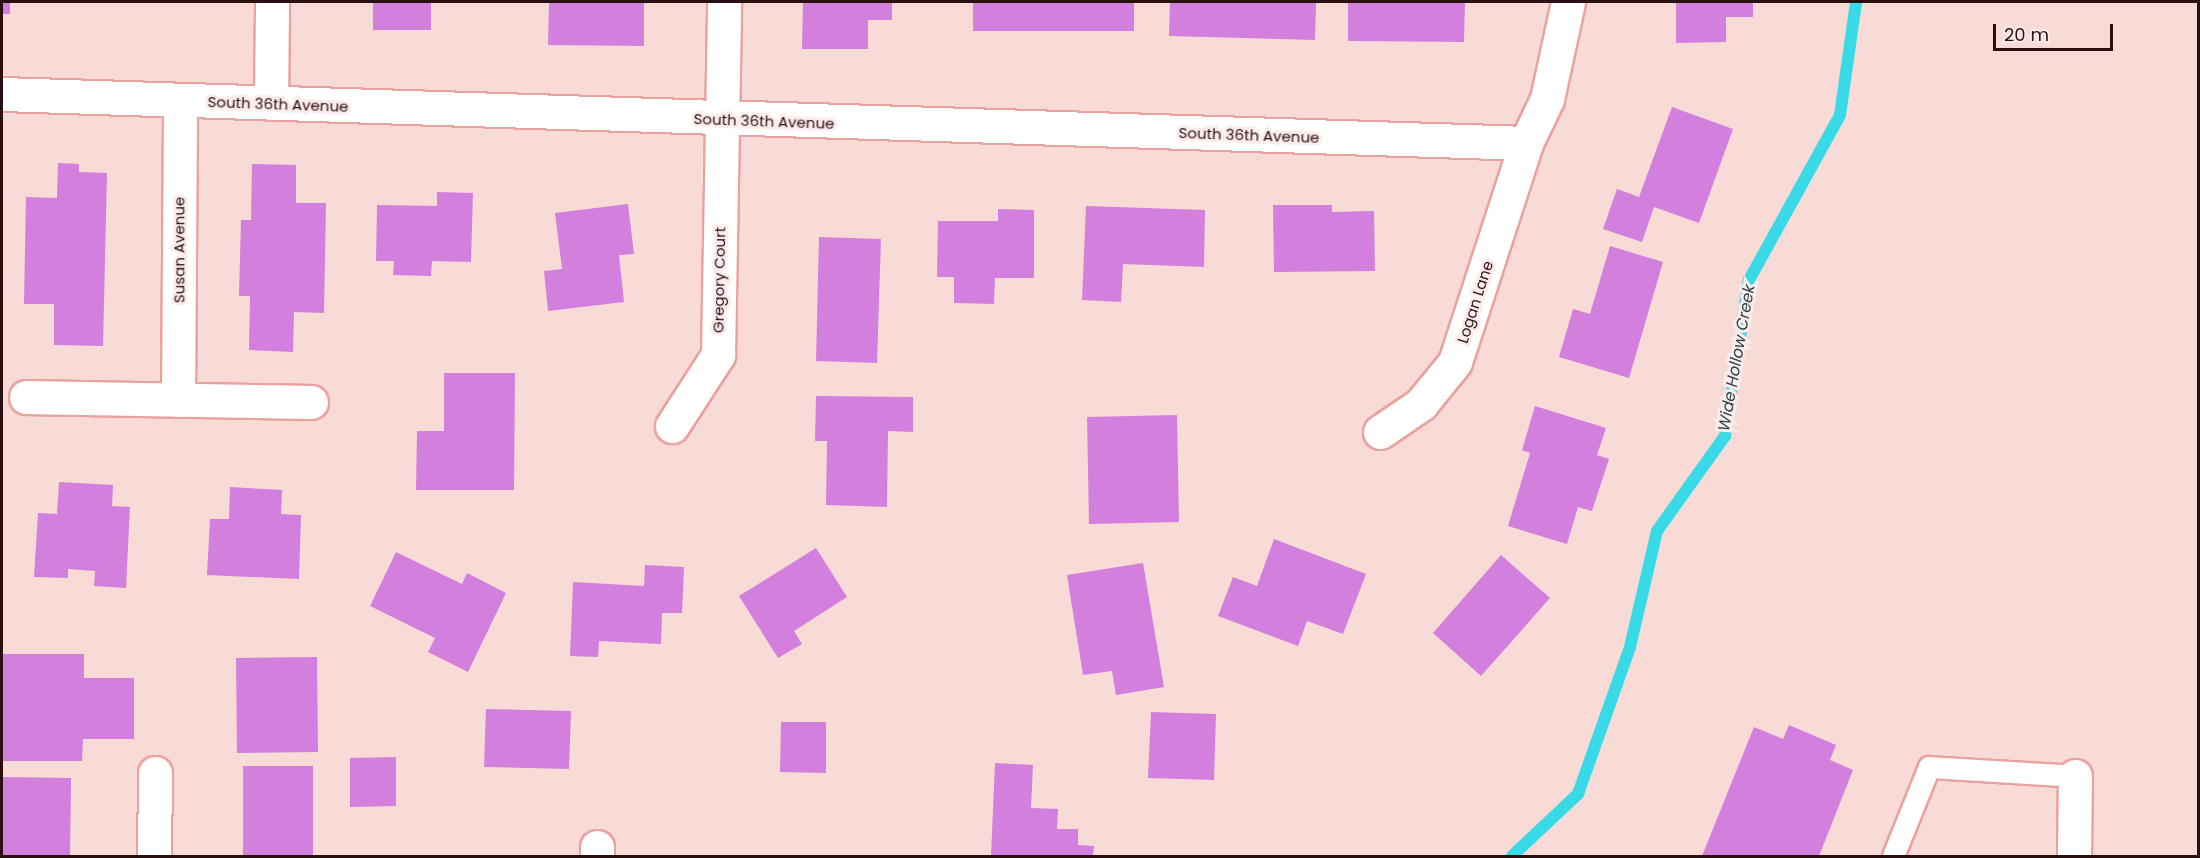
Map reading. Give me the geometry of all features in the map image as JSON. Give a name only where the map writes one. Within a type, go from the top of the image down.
[{"type":"street","points":[[271,103],[272,2]]},
{"type":"street","name":"Gregory Court","points":[[672,426],[718,355],[724,2]]},
{"type":"street","name":"Logan Lane","points":[[1380,432],[1421,404],[1455,362],[1526,142],[1547,99],[1568,2]]},
{"type":"street","name":"South 36th Avenue","points":[[2,94],[723,120],[1526,142]]},
{"type":"street","name":"Susan Avenue","points":[[178,400],[180,100]]},
{"type":"street","points":[[26,398],[311,402]]},
{"type":"street","points":[[154,856],[155,774]]},
{"type":"street","points":[[2074,856],[2075,776]]},
{"type":"lane","points":[[1893,856],[1929,767],[2075,776]]},
{"type":"building","points":[[2,2],[10,2],[10,14],[2,14]]},
{"type":"building","points":[[373,2],[431,2],[431,30],[373,30]]},
{"type":"building","points":[[549,2],[644,2],[644,46],[548,45]]},
{"type":"building","points":[[803,2],[892,2],[892,20],[868,20],[868,49],[802,49]]},
{"type":"building","points":[[973,2],[1134,2],[1134,31],[973,31]]},
{"type":"building","points":[[1170,2],[1316,2],[1315,40],[1169,36]]},
{"type":"building","points":[[1348,2],[1465,2],[1464,42],[1348,41]]},
{"type":"building","points":[[1676,2],[1753,2],[1753,17],[1726,17],[1726,42],[1676,43]]},
{"type":"building","points":[[1672,107],[1733,129],[1699,223],[1654,207],[1642,242],[1603,229],[1617,189],[1639,197]]},
{"type":"building","points":[[58,163],[79,164],[79,172],[107,173],[103,346],[54,345],[54,304],[24,304],[26,197],[57,198]]},
{"type":"building","points":[[252,164],[296,165],[296,203],[326,203],[324,313],[294,312],[293,352],[249,350],[250,296],[239,296],[241,220],[251,220]]},
{"type":"building","points":[[437,192],[473,193],[471,262],[432,261],[431,276],[393,275],[394,261],[376,261],[377,205],[437,206]]},
{"type":"building","points":[[628,204],[634,254],[619,255],[624,302],[548,311],[544,271],[562,269],[555,213]]},
{"type":"building","points":[[1273,205],[1332,205],[1332,212],[1374,211],[1375,271],[1274,272]]},
{"type":"building","points":[[1086,206],[1205,210],[1204,267],[1123,264],[1121,302],[1082,300]]},
{"type":"building","points":[[998,209],[1034,210],[1034,278],[995,278],[994,304],[954,303],[954,277],[937,277],[938,221],[998,221]]},
{"type":"building","points":[[819,237],[881,239],[877,363],[816,361]]},
{"type":"building","points":[[1610,246],[1663,262],[1629,378],[1559,357],[1573,309],[1590,314]]},
{"type":"building","points":[[444,373],[515,373],[514,490],[416,490],[417,431],[444,431]]},
{"type":"building","points":[[816,396],[913,397],[913,432],[888,431],[887,507],[826,505],[827,441],[815,441]]},
{"type":"building","points":[[1535,406],[1606,428],[1597,455],[1609,459],[1592,511],[1578,507],[1567,544],[1508,526],[1530,453],[1522,450]]},
{"type":"building","points":[[1177,415],[1179,522],[1089,524],[1087,417]]},
{"type":"building","points":[[59,482],[113,485],[112,506],[130,507],[126,588],[94,586],[95,571],[68,569],[68,578],[34,577],[38,513],[57,514]]},
{"type":"building","points":[[230,487],[282,490],[281,514],[301,515],[299,579],[207,575],[210,519],[229,519]]},
{"type":"building","points":[[1274,539],[1366,574],[1343,634],[1307,621],[1298,646],[1218,616],[1233,577],[1257,586]]},
{"type":"building","points":[[816,548],[847,597],[794,631],[802,644],[778,658],[739,596]]},
{"type":"building","points":[[396,552],[462,584],[467,573],[506,593],[468,672],[428,652],[435,638],[370,606]]},
{"type":"building","points":[[1501,555],[1550,598],[1481,676],[1433,633]]},
{"type":"building","points":[[1143,563],[1164,687],[1116,695],[1112,671],[1083,675],[1067,575]]},
{"type":"building","points":[[645,565],[684,567],[682,613],[662,613],[661,644],[599,641],[598,657],[570,656],[573,582],[644,586]]},
{"type":"building","points":[[2,654],[84,654],[84,678],[134,678],[134,739],[83,739],[82,761],[2,761]]},
{"type":"building","points":[[317,657],[318,752],[237,753],[236,658]]},
{"type":"building","points":[[486,709],[571,711],[569,769],[484,767]]},
{"type":"building","points":[[1151,712],[1216,714],[1214,780],[1148,778]]},
{"type":"building","points":[[781,722],[826,722],[826,773],[780,772]]},
{"type":"building","points":[[1789,725],[1836,745],[1830,760],[1853,770],[1819,856],[1702,856],[1754,727],[1783,739]]},
{"type":"building","points":[[396,757],[396,806],[350,807],[350,758]]},
{"type":"building","points":[[995,763],[1033,765],[1031,808],[1058,809],[1057,829],[1078,829],[1078,845],[1094,846],[1093,856],[991,856]]},
{"type":"building","points":[[243,766],[313,766],[313,856],[243,856]]},
{"type":"building","points":[[2,777],[71,778],[70,856],[2,856]]},
{"type":"waterway","name":"Wide Hollow Creek","points":[[1512,856],[1578,794],[1630,647],[1657,531],[1725,436],[1749,280],[1840,115],[1856,2]]}]
